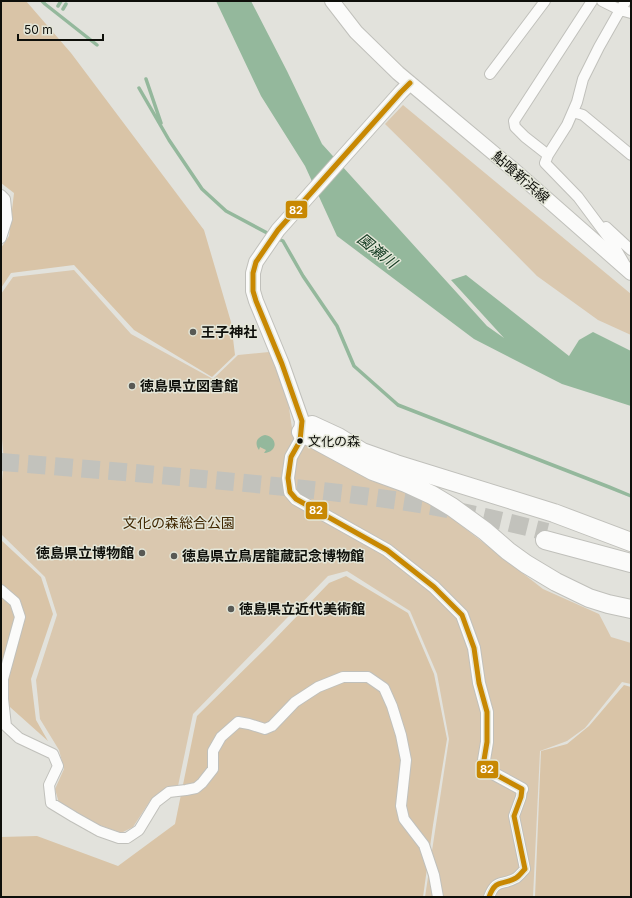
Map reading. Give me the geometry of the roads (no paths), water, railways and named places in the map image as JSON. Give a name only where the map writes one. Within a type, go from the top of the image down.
[{"type":"highway","points":[[302,426],[338,437],[362,452],[396,464],[554,512],[631,542]]},
{"type":"highway","points":[[302,426],[373,471],[406,483],[432,495],[452,507],[526,564],[556,582],[589,598],[631,610]]},
{"type":"highway","points":[[631,554],[587,542],[546,536],[631,563]]},
{"type":"main road","name":"鮎喰新浜線","points":[[332,1],[356,32],[405,88],[515,171],[630,272]]},
{"type":"main road","points":[[302,426],[282,364],[258,308],[253,291],[253,273],[256,262],[278,230],[405,88]]},
{"type":"street","points":[[490,74],[545,1]]},
{"type":"street","points":[[548,155],[515,127],[514,121],[592,1]]},
{"type":"street","points":[[602,1],[620,10],[631,13]]},
{"type":"street","points":[[626,1],[599,47],[583,79],[573,112],[567,125],[548,155],[546,163],[578,197],[613,244],[630,272]]},
{"type":"street","points":[[573,112],[583,115],[631,155]]},
{"type":"street","points":[[1,195],[5,199],[7,219],[1,238]]},
{"type":"street","points":[[583,205],[631,250]]},
{"type":"street","points":[[302,426],[300,441],[291,457],[288,478],[290,492],[296,500],[387,550],[434,586],[462,615],[474,648],[479,682],[487,712],[487,742],[482,766],[522,789],[521,797],[514,816],[525,869],[517,877],[496,885],[489,897]]},
{"type":"street","points":[[1,590],[15,602],[20,617],[3,679],[3,699],[6,726],[19,738],[53,754],[58,766],[49,785],[51,803],[74,818],[99,831],[119,838],[127,838],[139,830],[156,802],[169,792],[196,788],[202,783],[213,769],[213,751],[221,737],[238,722],[265,730],[272,726],[295,702],[318,687],[343,677],[368,677],[384,688],[395,714],[406,760],[402,806],[404,819],[424,846],[434,876],[438,897]]},
{"type":"water","name":"園瀬川","points":[[216,1],[251,1],[322,144],[487,326],[504,338],[451,280],[466,275],[569,356],[579,340],[593,332],[631,351],[631,406],[562,384],[474,339],[337,236],[305,166],[261,96]]},
{"type":"water","points":[[265,435],[269,436],[275,444],[272,450],[264,453],[266,450],[260,447],[259,450],[257,447],[257,441],[260,437]]},
{"type":"waterway","points":[[42,1],[97,45]]},
{"type":"waterway","points":[[58,6],[61,1]]},
{"type":"waterway","points":[[63,9],[66,4]]},
{"type":"waterway","points":[[146,79],[161,123]]},
{"type":"waterway","points":[[139,88],[169,140],[202,189],[226,211],[271,235]]},
{"type":"waterway","points":[[276,238],[283,241],[303,276],[337,326],[354,366],[398,405],[631,496]]},
{"type":"tunnel","points":[[1,462],[203,479],[370,497],[426,505],[547,532]]},
{"type":"place","name":"王子神社","points":[[193,332]]},
{"type":"place","name":"徳島県立図書館","points":[[132,386]]},
{"type":"place","name":"文化の森","points":[[300,441]]},
{"type":"place","name":"徳島県立博物館","points":[[142,553]]},
{"type":"place","name":"徳島県立鳥居龍蔵記念博物館","points":[[174,556]]},
{"type":"place","name":"徳島県立近代美術館","points":[[231,609]]},
{"type":"park label","name":"文化の森総合公園","points":[[179,523]]}]
